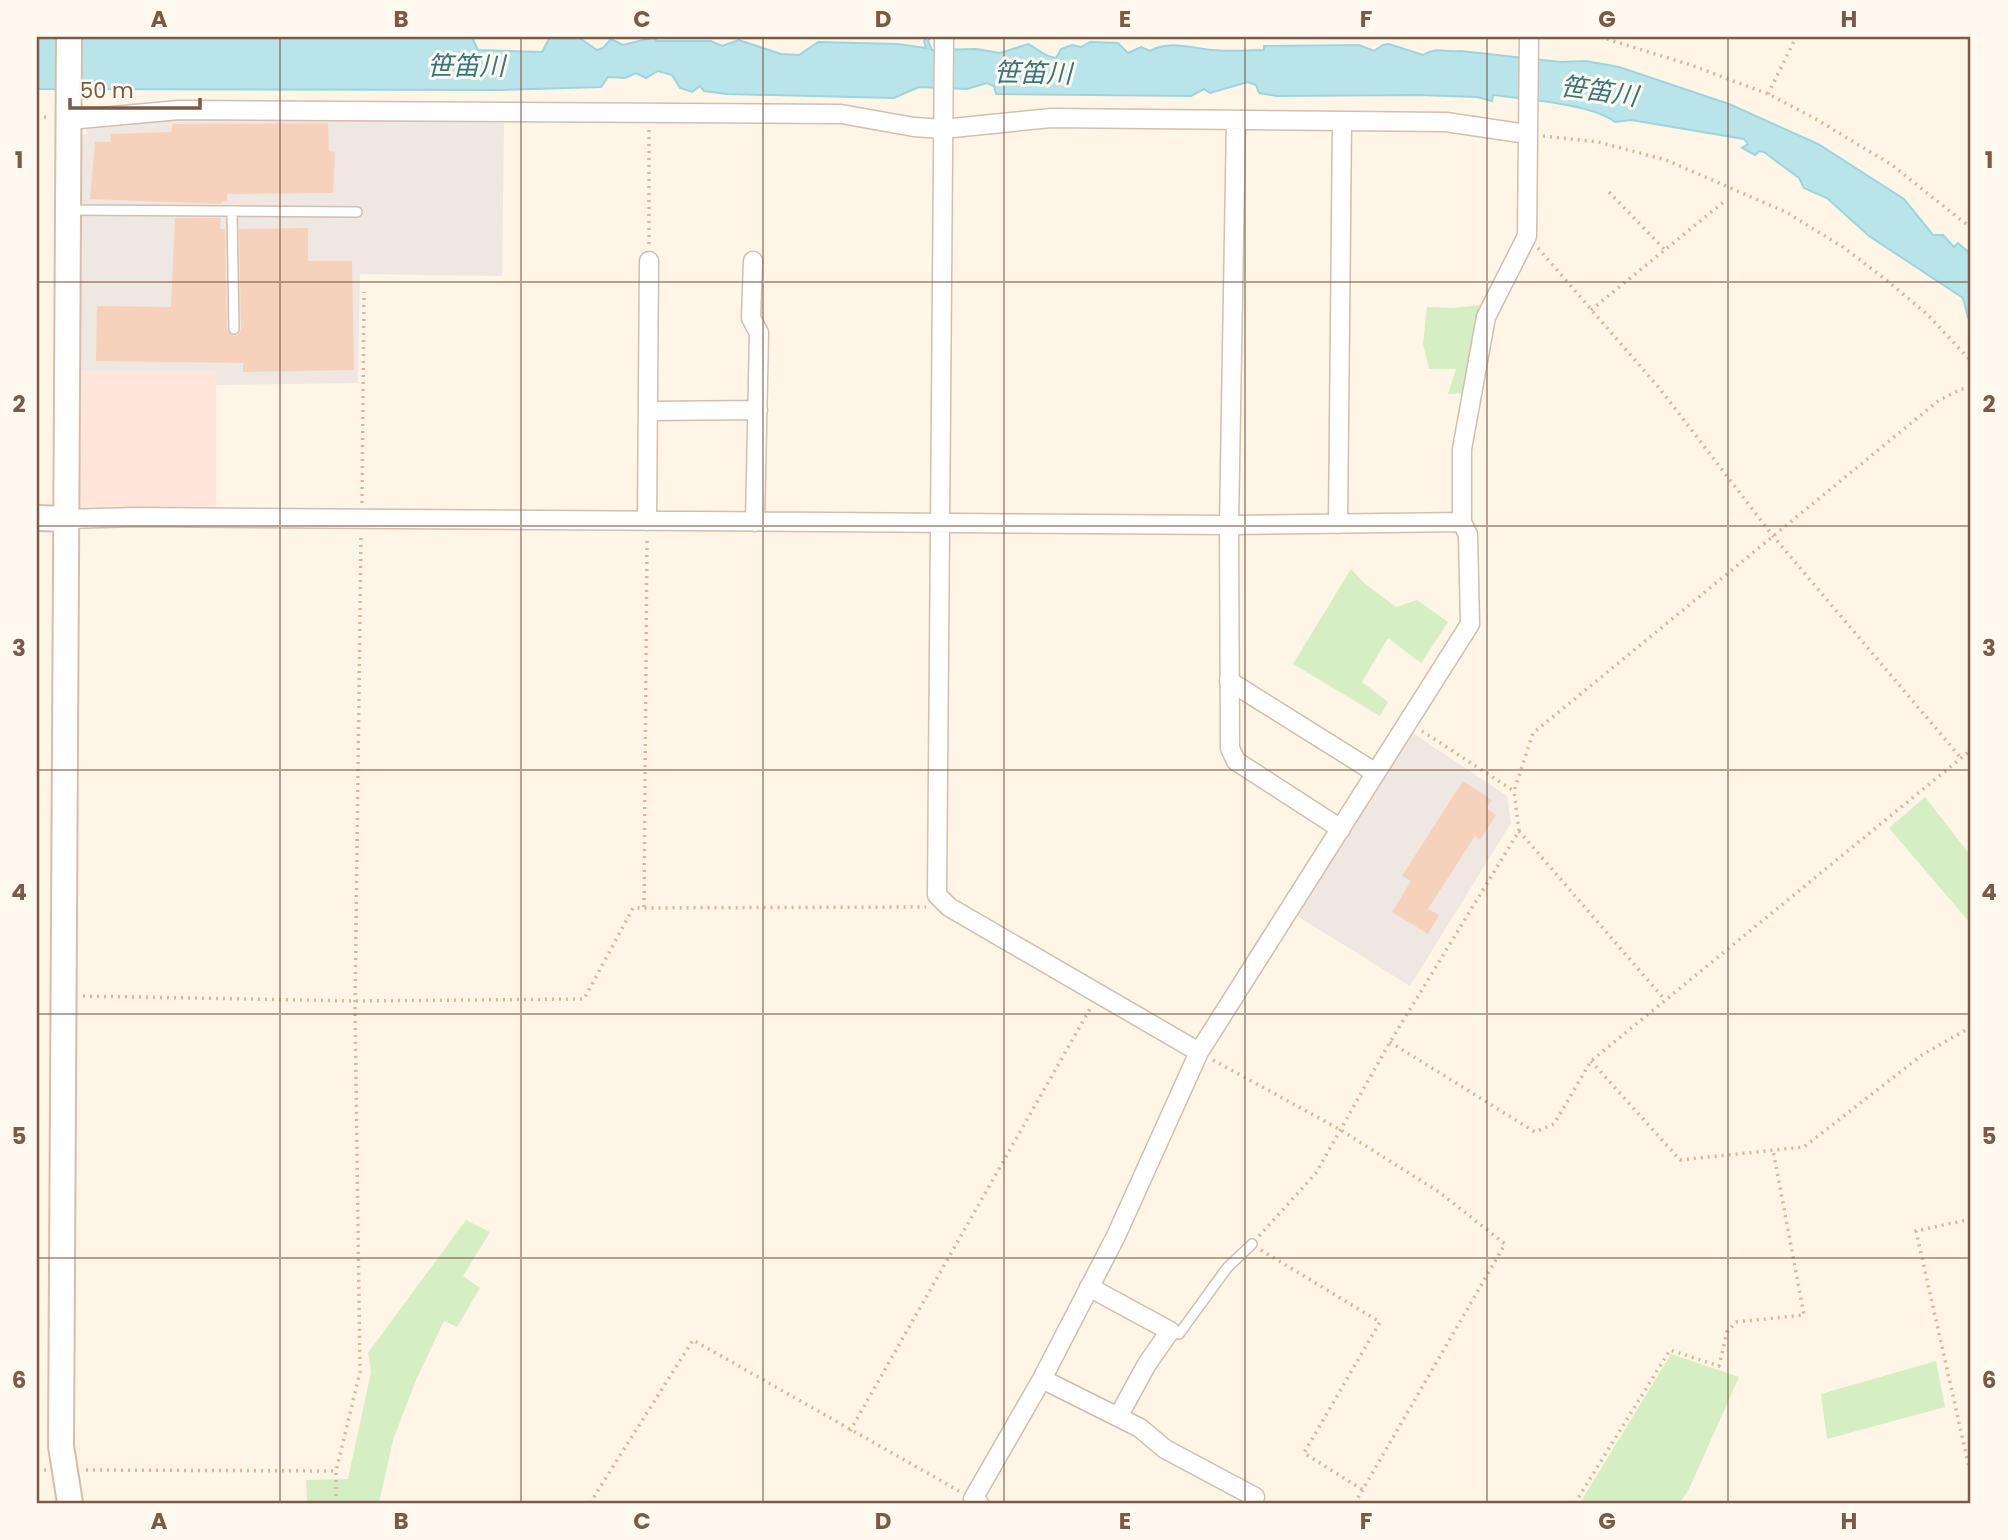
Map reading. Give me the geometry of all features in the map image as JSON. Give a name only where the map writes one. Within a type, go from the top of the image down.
[{"type":"street","points":[[69,37],[61,1446],[70,1503]]},
{"type":"street","points":[[944,37],[937,895],[949,907],[1199,1052]]},
{"type":"street","points":[[976,1501],[1116,1236],[1199,1052],[1470,624],[1468,535],[1462,522],[1462,449],[1486,317],[1527,236],[1529,37]]},
{"type":"street","points":[[69,120],[178,110],[841,114],[914,127],[1051,118],[1446,122],[1527,134]]},
{"type":"street","points":[[1236,120],[1229,525],[1230,748],[1236,761],[1341,829]]},
{"type":"street","points":[[1338,524],[1342,121]]},
{"type":"street","points":[[647,521],[649,261]]},
{"type":"street","points":[[753,261],[751,318],[759,333],[755,522]]},
{"type":"street","points":[[649,411],[758,410]]},
{"type":"street","points":[[37,518],[1229,525],[1462,522]]},
{"type":"street","points":[[1229,681],[1376,774]]},
{"type":"street","points":[[1089,1287],[1170,1331],[1147,1364],[1118,1416]]},
{"type":"street","points":[[1042,1379],[1140,1428],[1165,1449],[1255,1497],[1251,1503]]},
{"type":"lane","points":[[69,211],[357,212]]},
{"type":"lane","points":[[232,211],[234,329]]},
{"type":"lane","points":[[1170,1331],[1179,1334],[1227,1268],[1252,1244]]},
{"type":"path","points":[[1600,37],[1691,65],[1768,94],[1892,165],[1971,228]]},
{"type":"path","points":[[1768,94],[1796,37]]},
{"type":"path","points":[[649,114],[649,261]]},
{"type":"path","points":[[1527,134],[1598,142],[1666,160],[1786,212],[1843,247],[1885,279],[1928,315],[1971,361]]},
{"type":"path","points":[[1609,192],[1665,250]]},
{"type":"path","points":[[1591,310],[1726,200]]},
{"type":"path","points":[[1527,236],[1660,389],[1773,536],[1961,758]]},
{"type":"path","points":[[336,1503],[336,1471],[360,1372],[355,1001],[364,292]]},
{"type":"path","points":[[1665,1000],[1519,831],[1514,791],[1533,733],[1938,401],[1961,389],[1971,388]]},
{"type":"path","points":[[643,908],[647,521]]},
{"type":"path","points":[[1409,722],[1514,791]]},
{"type":"path","points":[[1390,1042],[1535,1132],[1554,1124],[1591,1061],[1971,750]]},
{"type":"path","points":[[1363,1490],[1304,1453],[1380,1322],[1252,1244],[1316,1173],[1390,1042],[1519,831]]},
{"type":"path","points":[[64,996],[355,1001],[584,999],[633,908],[949,907]]},
{"type":"path","points":[[850,1431],[1099,994]]},
{"type":"path","points":[[1591,1061],[1680,1160],[1804,1147],[1922,1055],[1971,1027]]},
{"type":"path","points":[[1199,1052],[1339,1129],[1439,1192],[1505,1244],[1355,1503]]},
{"type":"path","points":[[1575,1503],[1670,1350],[1719,1366],[1727,1332],[1736,1322],[1804,1315],[1773,1150]]},
{"type":"path","points":[[1971,1219],[1916,1231],[1971,1476]]},
{"type":"path","points":[[590,1503],[693,1340],[976,1501]]},
{"type":"path","points":[[37,1470],[336,1471]]},
{"type":"shaded area","points":[[175,117],[504,123],[502,276],[360,274],[358,383],[216,385],[216,371],[77,371],[79,135],[87,134],[86,124]]},
{"type":"shaded area","points":[[77,371],[216,371],[216,511],[81,512],[76,507]]},
{"type":"shaded area","points":[[1410,731],[1507,796],[1511,823],[1410,986],[1294,914]]},
{"type":"green space","points":[[1488,304],[1465,393],[1448,394],[1456,369],[1429,369],[1423,344],[1427,307],[1453,308]]},
{"type":"green space","points":[[1351,569],[1364,583],[1396,607],[1417,600],[1448,622],[1421,663],[1388,638],[1362,682],[1388,702],[1380,716],[1293,664]]},
{"type":"green space","points":[[1925,797],[1971,856],[1971,924],[1889,828]]},
{"type":"green space","points":[[466,1220],[490,1232],[463,1276],[480,1288],[457,1327],[444,1321],[416,1380],[393,1440],[379,1503],[307,1503],[306,1480],[348,1479],[371,1372],[368,1353]]},
{"type":"green space","points":[[1671,1354],[1739,1377],[1689,1489],[1680,1503],[1580,1503]]},
{"type":"green space","points":[[1936,1361],[1945,1407],[1827,1439],[1821,1394]]},
{"type":"water","name":"笹笛川","points":[[37,37],[472,37],[478,50],[542,52],[550,37],[578,37],[597,50],[603,48],[611,39],[623,45],[655,37],[656,41],[711,41],[722,46],[739,40],[781,54],[799,55],[818,42],[898,44],[926,48],[924,41],[931,37],[928,41],[932,50],[976,49],[1000,53],[1028,44],[1056,58],[1061,49],[1072,45],[1081,47],[1090,42],[1118,43],[1128,53],[1141,47],[1150,51],[1172,45],[1231,51],[1264,50],[1264,46],[1359,45],[1374,51],[1389,44],[1423,55],[1437,50],[1561,62],[1586,61],[1619,67],[1729,104],[1818,144],[1904,199],[1933,235],[1943,235],[1954,247],[1958,243],[1971,254],[1971,320],[1968,318],[1963,298],[1869,236],[1827,198],[1804,188],[1799,178],[1764,152],[1759,151],[1755,155],[1742,148],[1748,144],[1744,139],[1631,120],[1615,122],[1591,111],[1539,101],[1493,95],[1492,101],[1477,97],[1418,95],[1277,96],[1259,93],[1256,85],[1248,82],[1210,93],[1204,89],[1191,96],[996,94],[994,86],[987,83],[967,89],[919,87],[894,98],[727,94],[704,91],[700,86],[692,92],[680,88],[672,75],[658,71],[646,78],[636,73],[625,78],[608,77],[601,87],[499,90],[37,89]]},
{"type":"building","points":[[328,123],[329,151],[335,152],[333,193],[227,194],[227,202],[222,201],[221,204],[90,199],[95,142],[111,142],[110,134],[171,132],[173,124]]},
{"type":"building","points":[[175,218],[221,218],[220,229],[225,229],[227,329],[233,336],[238,335],[241,329],[239,229],[308,228],[308,261],[352,261],[354,370],[243,372],[243,363],[96,361],[97,306],[171,307]]},
{"type":"building","points":[[1463,781],[1492,800],[1486,808],[1496,815],[1480,840],[1475,836],[1428,909],[1439,915],[1428,934],[1392,912],[1411,881],[1402,876]]}]
